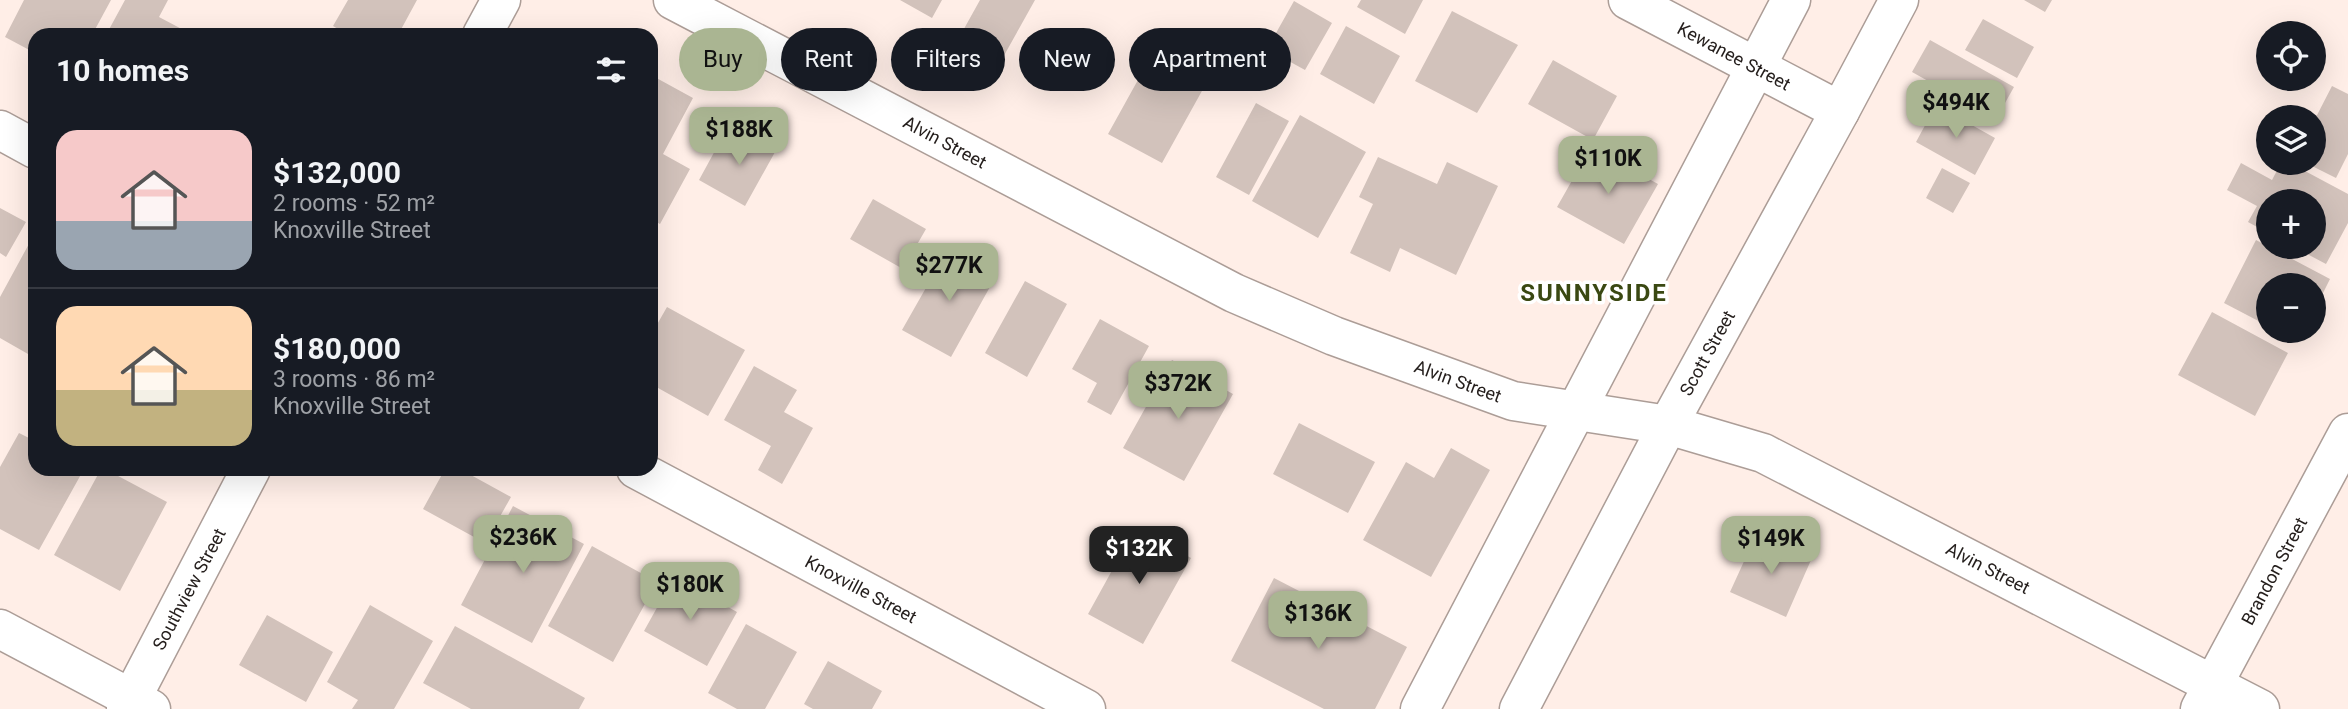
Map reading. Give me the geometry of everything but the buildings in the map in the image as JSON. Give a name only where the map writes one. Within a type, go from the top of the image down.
[{"type":"street","points":[[486,28],[501,0]]},
{"type":"street","name":"Alvin Street","points":[[673,0],[1234,293],[1335,336],[1513,401],[1668,425],[1763,453],[2207,696],[2260,709]]},
{"type":"street","name":"Kewanee Street","points":[[1629,0],[1840,111]]},
{"type":"street","points":[[1419,709],[1791,0]]},
{"type":"street","name":"Scott Street","points":[[1519,709],[1668,425],[1899,0]]},
{"type":"street","points":[[0,130],[28,145]]},
{"type":"street","name":"Brandon Street","points":[[2207,696],[2348,433]]},
{"type":"street","name":"Southview Street","points":[[136,706],[248,476]]},
{"type":"street","name":"Knoxville Street","points":[[649,476],[1086,709]]},
{"type":"street","points":[[0,629],[136,706]]},
{"type":"district","name":"SUNNYSIDE","points":[[1594,293]]}]
